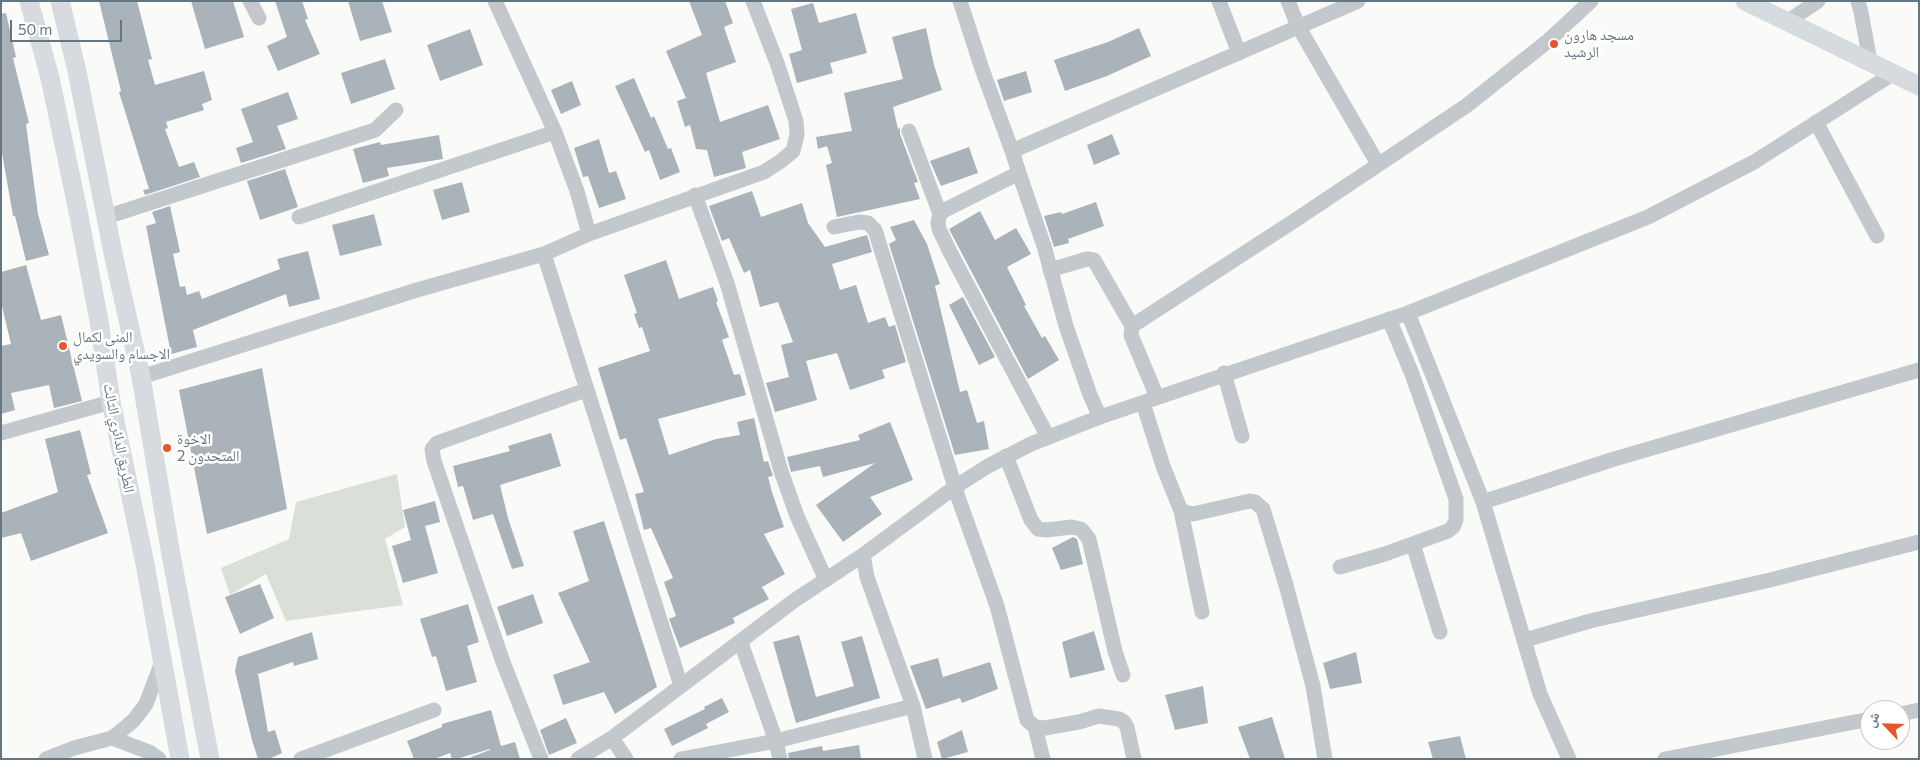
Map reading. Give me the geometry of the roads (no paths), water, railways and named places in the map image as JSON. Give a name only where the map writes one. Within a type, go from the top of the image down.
[{"type":"main road","name":"الطريق الدائري الثالث","points":[[29,1],[50,78],[80,216],[111,402],[145,564],[180,759]]},
{"type":"main road","name":"الطريق الدائري الثالث","points":[[60,1],[77,71],[106,217],[141,377],[170,555],[210,759]]},
{"type":"main road","points":[[1745,1],[1919,86]]},
{"type":"street","points":[[250,1],[259,18]]},
{"type":"street","points":[[495,1],[555,132],[577,191],[589,234]]},
{"type":"street","points":[[141,377],[417,290],[544,254],[589,234],[695,195],[730,186],[764,172],[781,162],[793,150],[797,135],[796,121],[777,63],[753,1]]},
{"type":"street","points":[[960,1],[982,69],[1031,205],[1066,326],[1090,395],[1100,416]]},
{"type":"street","points":[[1220,1],[1239,53]]},
{"type":"street","points":[[1288,1],[1298,26],[1378,164]]},
{"type":"street","points":[[1012,151],[1358,1]]},
{"type":"street","points":[[1132,326],[1466,106],[1548,41],[1592,1]]},
{"type":"street","points":[[1788,22],[1818,1]]},
{"type":"street","points":[[1858,1],[1870,62]]},
{"type":"street","points":[[578,759],[612,738],[705,667],[741,643],[795,600],[863,555],[956,486],[1006,456],[1100,416],[1408,313],[1648,217],[1754,162],[1894,73]]},
{"type":"street","points":[[106,217],[375,130],[396,110]]},
{"type":"street","points":[[1816,122],[1877,236]]},
{"type":"street","points":[[908,131],[940,214],[939,229],[1048,437]]},
{"type":"street","points":[[299,217],[555,132]]},
{"type":"street","points":[[940,214],[963,200],[1019,173]]},
{"type":"street","points":[[695,195],[726,283],[797,516],[826,580]]},
{"type":"street","points":[[834,227],[859,222],[868,224],[875,230],[996,606],[1027,720],[1035,727],[1043,759]]},
{"type":"street","points":[[544,254],[680,686]]},
{"type":"street","points":[[1050,270],[1087,259],[1094,260],[1132,326],[1131,335],[1157,397]]},
{"type":"street","points":[[1408,313],[1483,502],[1540,694],[1569,759]]},
{"type":"street","points":[[1340,566],[1413,544],[1452,529],[1456,520],[1457,506],[1412,374],[1389,319]]},
{"type":"street","points":[[1483,502],[1611,460],[1919,370]]},
{"type":"street","points":[[1224,374],[1242,436]]},
{"type":"street","points":[[541,759],[503,662],[434,461],[432,449],[436,443],[586,390]]},
{"type":"street","points":[[1,432],[111,402]]},
{"type":"street","points":[[1143,403],[1163,466],[1181,510],[1202,612]]},
{"type":"street","points":[[1006,456],[1031,520],[1038,529],[1072,527],[1081,530],[1089,539],[1115,650],[1123,675]]},
{"type":"street","points":[[1181,510],[1193,514],[1250,501],[1254,502],[1262,510],[1286,585],[1313,686],[1326,759]]},
{"type":"street","points":[[1525,640],[1590,621],[1760,582],[1919,542]]},
{"type":"street","points":[[1413,544],[1440,632]]},
{"type":"street","points":[[863,555],[867,577],[913,706],[925,759]]},
{"type":"street","points":[[741,643],[776,741],[780,759]]},
{"type":"street","points":[[46,759],[74,748],[112,738],[134,720],[150,695],[162,662]]},
{"type":"street","points":[[681,759],[776,741],[913,706]]},
{"type":"street","points":[[301,759],[434,710]]},
{"type":"street","points":[[1035,727],[1056,727],[1099,716],[1119,719],[1124,722],[1127,728],[1134,759]]},
{"type":"street","points":[[1665,759],[1860,721]]},
{"type":"street","points":[[112,738],[149,752],[159,759]]},
{"type":"street","points":[[612,738],[626,759]]},
{"type":"place","name":"مسجد هارون الرشيد","points":[[1554,44]]},
{"type":"place","name":"المنى لكمال الاجسام والسويدي","points":[[63,346]]},
{"type":"place","name":"الاخوة المتحدون 2","points":[[167,448]]}]
